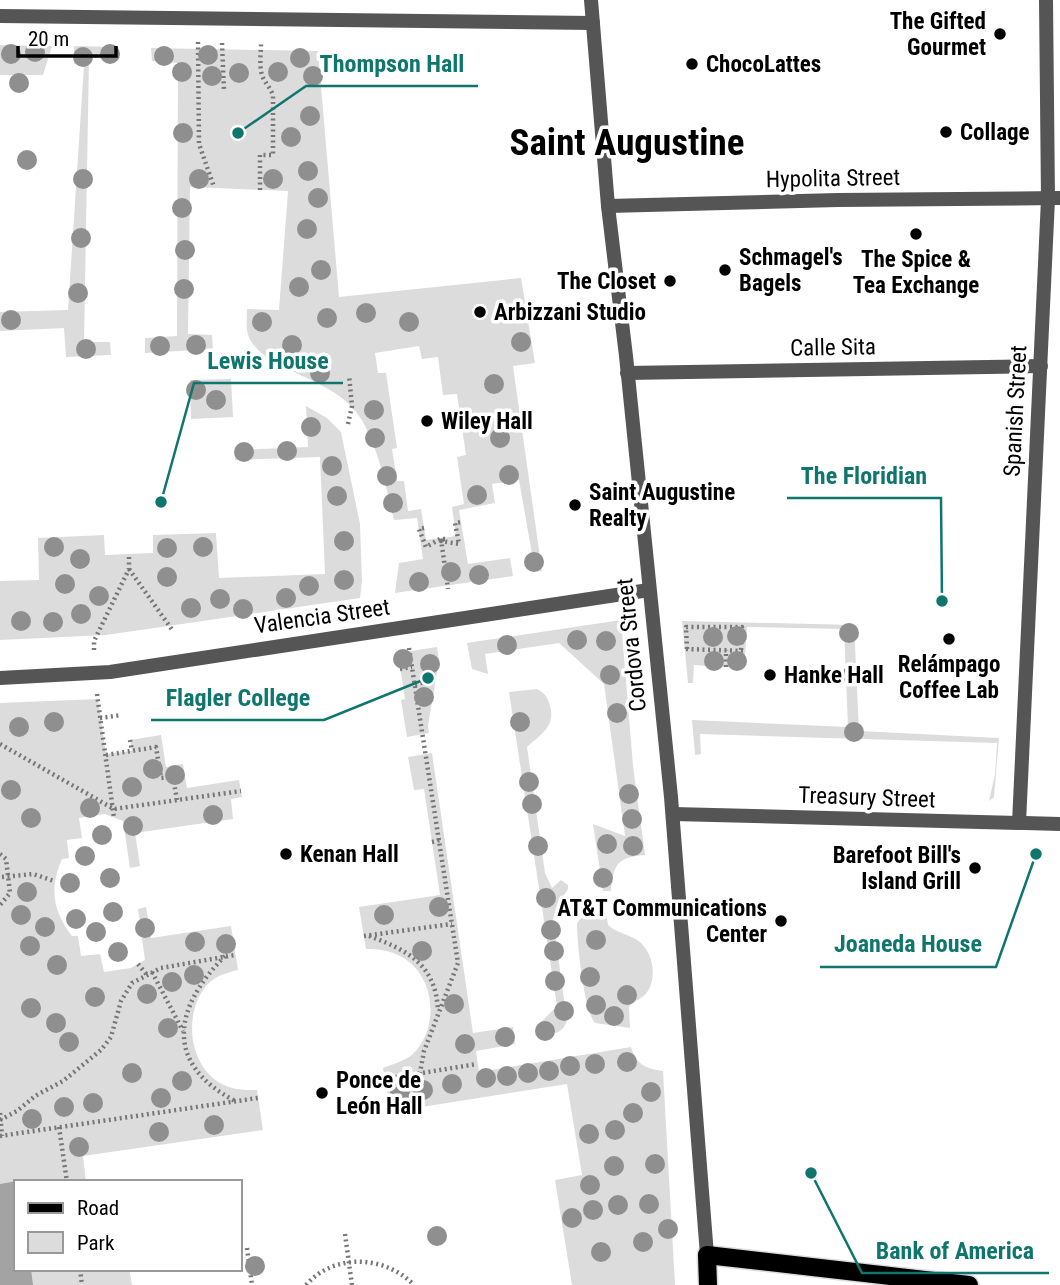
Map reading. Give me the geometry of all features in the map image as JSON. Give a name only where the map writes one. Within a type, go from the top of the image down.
[{"type":"main road","name":"Cordova Street","points":[[707,1255],[708,1285]]},
{"type":"main road","points":[[707,1255],[969,1285]]},
{"type":"street","name":"Cordova Street","points":[[591,0],[608,206],[673,814],[707,1255]]},
{"type":"street","name":"Spanish Street","points":[[1019,823],[1041,366],[1054,199],[1046,0]]},
{"type":"street","points":[[0,16],[593,23]]},
{"type":"street","name":"Hypolita Street","points":[[608,206],[838,200],[1054,199]]},
{"type":"street","name":"Calle Sita","points":[[627,373],[1041,366]]},
{"type":"street","name":"Valencia Street","points":[[0,678],[96,673],[649,590]]},
{"type":"street","name":"Treasury Street","points":[[673,814],[1060,824]]},
{"type":"path","points":[[198,42],[199,144],[214,187]]},
{"type":"path","points":[[222,43],[224,91]]},
{"type":"path","points":[[260,190],[260,155],[273,155],[271,87],[261,73],[261,44]]},
{"type":"path","points":[[348,424],[352,405],[349,375]]},
{"type":"path","points":[[424,528],[419,529],[426,547],[443,540],[459,544],[455,523],[461,522]]},
{"type":"path","points":[[443,540],[448,589]]},
{"type":"path","points":[[114,818],[100,718],[94,641],[129,569],[129,554]]},
{"type":"path","points":[[129,569],[173,631]]},
{"type":"path","points":[[678,649],[743,651],[742,627],[686,627],[687,649]]},
{"type":"path","points":[[409,647],[458,963],[424,1051],[420,1073]]},
{"type":"path","points":[[726,650],[726,667]]},
{"type":"path","points":[[400,669],[412,667]]},
{"type":"path","points":[[415,684],[435,681]]},
{"type":"path","points":[[100,718],[121,715]]},
{"type":"path","points":[[130,740],[132,751]]},
{"type":"path","points":[[0,744],[114,809],[241,791]]},
{"type":"path","points":[[106,755],[156,747],[161,778],[173,777],[177,800]]},
{"type":"path","points":[[432,842],[440,841]]},
{"type":"path","points":[[0,854],[6,859],[5,876],[10,893],[0,905]]},
{"type":"path","points":[[5,876],[33,874],[54,881]]},
{"type":"path","points":[[438,1015],[435,990],[418,960],[403,948],[366,936],[452,924]]},
{"type":"path","points":[[0,1120],[63,1081],[101,1050],[111,1037],[125,992],[132,983],[179,964],[235,955]]},
{"type":"path","points":[[226,956],[196,991],[186,1014],[185,1047],[193,1066],[219,1093],[236,1102]]},
{"type":"path","points":[[138,964],[149,974],[184,1032]]},
{"type":"path","points":[[385,1079],[477,1064]]},
{"type":"path","points":[[0,1113],[1,1136],[258,1098]]},
{"type":"path","points":[[59,1127],[67,1180]]},
{"type":"path","points":[[345,1234],[352,1285]]},
{"type":"path","points":[[247,1248],[252,1285]]},
{"type":"path","points":[[306,1285],[329,1267],[349,1261],[373,1262],[397,1270],[414,1285]]},
{"type":"green space","points":[[0,45],[52,46],[43,75],[0,75]]},
{"type":"green space","points":[[74,46],[115,47],[115,58],[89,58],[84,342],[110,342],[111,355],[66,357],[64,328],[0,331],[0,312],[68,310],[84,65],[74,64]]},
{"type":"green space","points":[[151,48],[318,51],[339,297],[521,278],[535,363],[513,366],[542,571],[533,572],[519,480],[492,484],[495,503],[459,510],[468,564],[510,558],[513,576],[395,593],[399,563],[423,559],[417,518],[394,520],[380,464],[364,424],[346,401],[271,360],[259,351],[248,334],[247,309],[279,310],[288,191],[190,187],[188,334],[212,335],[213,349],[145,353],[145,338],[177,336],[178,63],[152,61]],"holes":[[[419,346],[422,359],[438,357],[443,395],[457,394],[466,455],[457,457],[464,504],[452,507],[456,536],[426,540],[421,509],[408,511],[404,481],[397,481],[392,449],[397,448],[386,373],[378,373],[375,353]]]},
{"type":"green space","points":[[231,379],[233,417],[191,419],[190,380]]},
{"type":"green space","points":[[306,406],[327,418],[341,432],[360,524],[360,598],[106,635],[0,640],[0,581],[39,580],[38,538],[104,535],[105,555],[153,553],[153,535],[216,533],[219,578],[325,574],[320,457],[235,460],[235,450],[308,447]]},
{"type":"green space","points":[[621,620],[633,766],[645,855],[623,860],[613,874],[611,891],[603,891],[593,824],[625,836],[604,684],[559,643],[485,654],[488,674],[472,669],[467,643]]},
{"type":"green space","points":[[682,621],[854,625],[859,731],[999,738],[994,797],[989,801],[995,774],[997,743],[700,734],[701,754],[695,755],[692,720],[848,727],[844,629],[747,627],[744,668],[694,665],[693,683],[688,683]]},
{"type":"green space","points":[[437,647],[439,660],[429,733],[407,737],[398,653]]},
{"type":"green space","points":[[537,689],[547,698],[551,713],[546,730],[527,747],[545,873],[552,888],[561,880],[568,885],[553,919],[567,1021],[563,1029],[541,1035],[539,1024],[557,1006],[509,692]]},
{"type":"green space","points":[[98,699],[106,754],[132,751],[130,740],[161,735],[166,767],[183,764],[187,788],[239,780],[242,797],[231,799],[233,819],[135,833],[140,866],[130,868],[123,821],[105,814],[79,818],[82,838],[67,840],[69,858],[62,859],[55,880],[57,909],[72,936],[78,936],[81,956],[100,954],[104,972],[131,968],[145,960],[138,909],[146,907],[151,938],[231,926],[238,970],[215,978],[200,996],[194,1009],[193,1039],[196,1053],[212,1077],[232,1088],[257,1090],[263,1130],[83,1156],[86,1180],[14,1180],[14,1271],[129,1271],[132,1285],[0,1285],[0,703]]},
{"type":"green space","points":[[432,753],[473,1033],[513,1027],[515,1044],[476,1051],[479,1072],[631,1047],[642,1065],[663,1071],[675,1285],[572,1285],[555,1180],[582,1175],[567,1084],[390,1112],[383,1068],[413,1054],[422,1042],[428,1029],[430,1000],[420,974],[410,963],[390,952],[366,949],[359,907],[440,895],[424,789],[414,790],[408,757]]},
{"type":"green space","points":[[606,911],[608,925],[642,944],[652,962],[653,976],[649,989],[629,1007],[630,1028],[595,1023],[584,991],[577,924],[585,916]]},
{"type":"shaded area","points":[[14,1182],[14,1271],[31,1271],[33,1285],[0,1285],[0,1184]]},
{"type":"place","name":"The Gifted Gourmet","points":[[1000,34]]},
{"type":"place","name":"ChocoLattes","points":[[692,64]]},
{"type":"place","name":"Collage","points":[[946,132]]},
{"type":"place","name":"Thompson Hall","points":[[238,133]]},
{"type":"place","name":"The Spice & Tea Exchange","points":[[916,234]]},
{"type":"place","name":"Schmagel's Bagels","points":[[725,270]]},
{"type":"place","name":"The Closet","points":[[670,281]]},
{"type":"place","name":"Arbizzani Studio","points":[[480,312]]},
{"type":"place","name":"Wiley Hall","points":[[427,421]]},
{"type":"place","name":"Lewis House","points":[[161,502]]},
{"type":"place","name":"Saint Augustine Realty","points":[[575,505]]},
{"type":"place","name":"The Floridian","points":[[942,601]]},
{"type":"place","name":"Relámpago Coffee Lab","points":[[949,639]]},
{"type":"place","name":"Hanke Hall","points":[[770,675]]},
{"type":"place","name":"Flagler College","points":[[428,678]]},
{"type":"place","name":"Kenan Hall","points":[[286,854]]},
{"type":"place","name":"Joaneda House","points":[[1036,854]]},
{"type":"place","name":"Barefoot Bill's Island Grill","points":[[975,868]]},
{"type":"place","name":"AT&T Communications Center","points":[[781,921]]},
{"type":"place","name":"Ponce de León Hall","points":[[322,1093]]},
{"type":"place","name":"Bank of America","points":[[811,1173]]},
{"type":"district","name":"Saint Augustine","points":[[627,142]]}]
